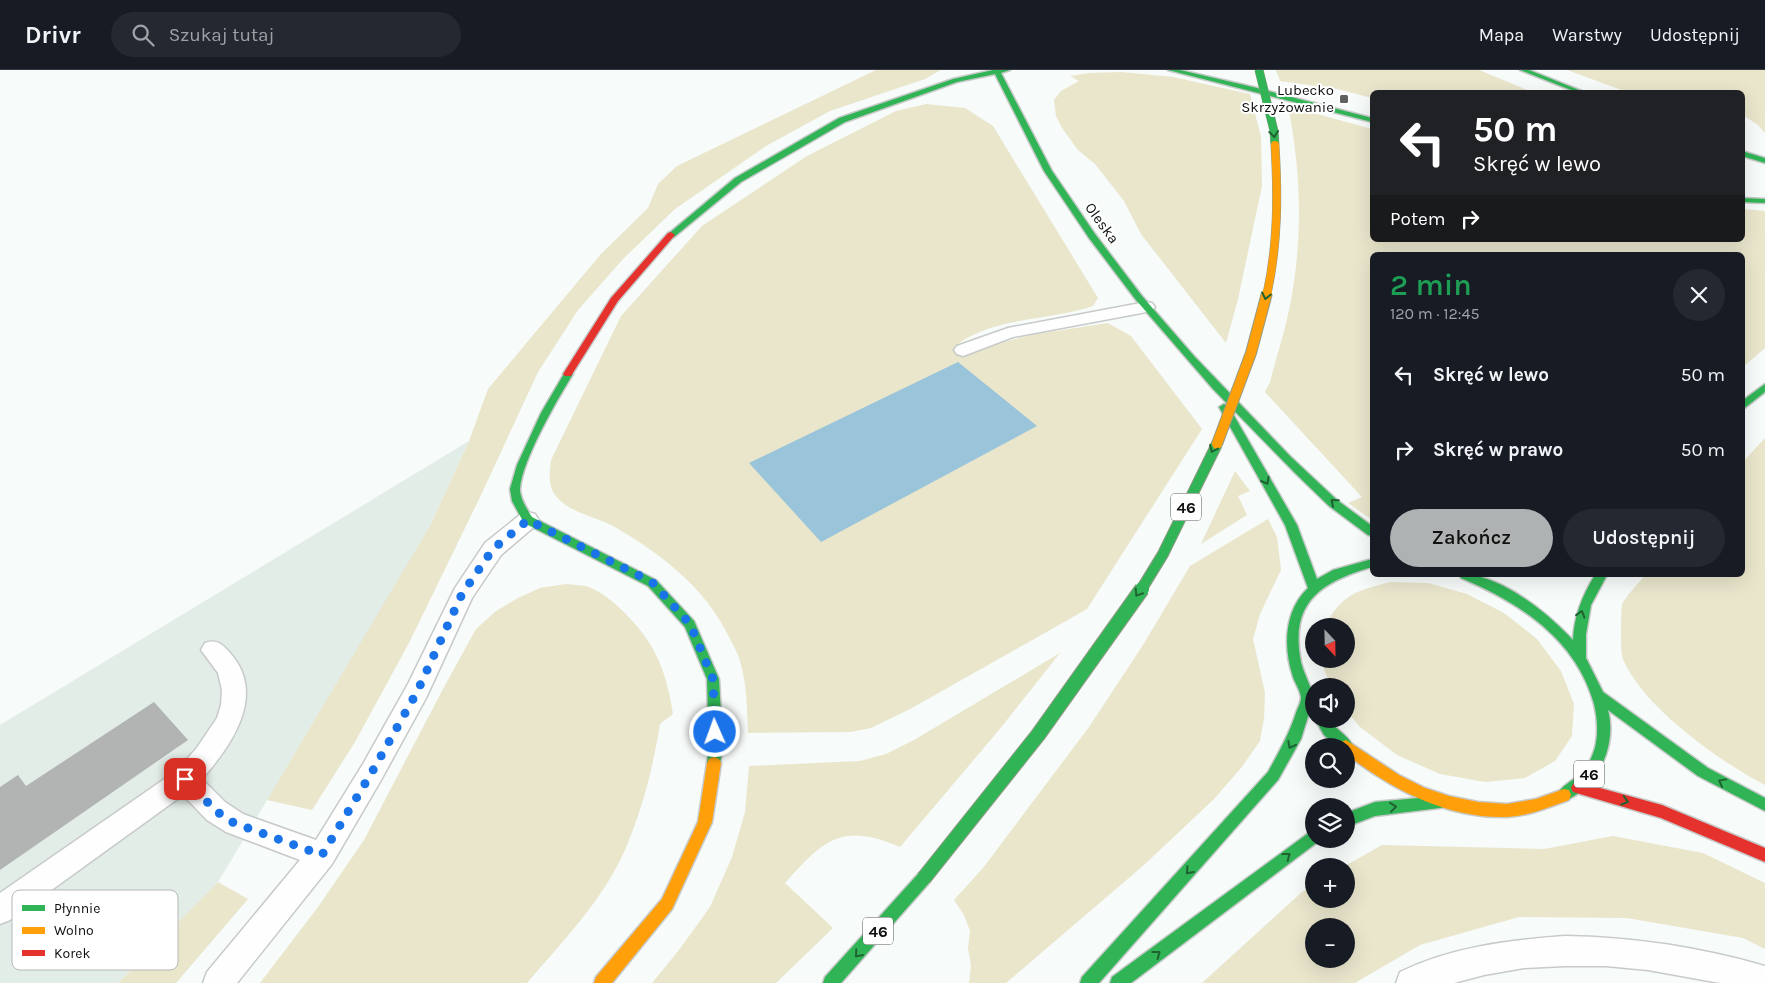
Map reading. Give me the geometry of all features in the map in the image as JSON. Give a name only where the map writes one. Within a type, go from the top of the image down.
[{"type":"main road","points":[[602,983],[667,904],[705,822],[716,749],[713,679],[690,624],[652,582],[528,520],[518,505],[515,488],[519,470],[558,392],[614,300],[671,235],[738,180],[842,120],[955,80],[1000,70]]},
{"type":"main road","name":"Oleska","points":[[1000,70],[1022,124],[1057,186],[1146,307],[1207,378]]},
{"type":"main road","points":[[1171,70],[1251,88],[1370,119]]},
{"type":"main road","name":"46","points":[[831,983],[924,878],[1028,749],[1123,615],[1162,555],[1218,439],[1253,349],[1268,286],[1274,243],[1278,182],[1275,131],[1259,70]]},
{"type":"main road","points":[[1523,70],[1576,90]]},
{"type":"main road","points":[[1745,154],[1765,161]]},
{"type":"main road","points":[[1745,200],[1765,201]]},
{"type":"main road","points":[[1207,378],[1334,504],[1370,531]]},
{"type":"main road","points":[[1207,378],[1292,525],[1314,588]]},
{"type":"main road","points":[[1745,404],[1765,387]]},
{"type":"main road","points":[[1305,694],[1294,668],[1291,639],[1297,613],[1314,588],[1342,571],[1370,564]]},
{"type":"main road","name":"46","points":[[1355,754],[1400,784],[1443,802],[1494,810],[1541,806],[1578,788],[1598,762],[1606,730],[1600,696],[1580,658],[1554,628],[1523,603],[1487,583],[1470,577]]},
{"type":"main road","name":"46","points":[[1580,658],[1578,619],[1588,592],[1599,577]]},
{"type":"main road","points":[[1600,696],[1703,772],[1765,805]]},
{"type":"main road","points":[[1088,983],[1273,776],[1294,739],[1305,705]]},
{"type":"main road","name":"46","points":[[1328,728],[1337,738]]},
{"type":"main road","points":[[1578,788],[1662,812],[1765,855]]},
{"type":"main road","name":"46","points":[[1355,817],[1375,809],[1443,802]]},
{"type":"main road","points":[[1118,983],[1305,843]]},
{"type":"lane","points":[[963,350],[1008,333],[1043,324],[1146,307]]},
{"type":"lane","points":[[218,983],[322,855],[417,692],[462,594],[493,549],[528,520]]},
{"type":"lane","points":[[28,890],[185,779],[212,750],[231,716],[235,695],[231,673],[213,650]]},
{"type":"lane","points":[[185,779],[216,811],[234,823],[322,855]]},
{"type":"lane","points":[[0,910],[12,902]]},
{"type":"lane","points":[[1411,983],[1470,962],[1530,954],[1588,951],[1661,956],[1738,972],[1765,981]]},
{"type":"shaded area","points":[[876,70],[941,70],[925,79],[830,111],[766,146],[675,209],[623,259],[578,310],[538,372],[410,641],[355,742],[312,810],[267,800],[430,526],[469,441],[488,389],[601,254],[648,208],[658,184],[677,166]]},
{"type":"shaded area","points":[[1276,70],[1479,70],[1527,90],[1370,90],[1370,97],[1337,89],[1280,81]]},
{"type":"shaded area","points":[[1567,70],[1765,70],[1765,133],[1758,125],[1745,116],[1745,90],[1622,90]]},
{"type":"shaded area","points":[[1121,72],[1173,77],[1250,94],[1261,137],[1262,186],[1238,299],[1226,343],[1141,234],[1124,201],[1095,164],[1078,150],[1056,116],[1054,100],[1061,91],[1079,81],[1070,76],[1089,73]]},
{"type":"shaded area","points":[[926,104],[965,108],[993,126],[1098,298],[1093,306],[1076,311],[1007,323],[974,334],[959,343],[969,352],[1030,335],[1108,323],[1131,336],[1202,429],[1087,609],[912,708],[871,728],[850,732],[748,733],[745,688],[739,658],[719,619],[707,602],[680,573],[648,548],[613,526],[561,502],[551,487],[551,460],[621,316],[702,226],[807,156],[896,111]]},
{"type":"shaded area","points":[[1288,106],[1370,128],[1370,242],[1745,242],[1745,209],[1765,211],[1765,348],[1745,365],[1745,252],[1370,252],[1370,519],[1348,503],[1362,497],[1265,392],[1270,382],[1287,321],[1295,276],[1299,203],[1296,155]]},
{"type":"shaded area","points":[[1765,438],[1765,785],[1726,762],[1684,731],[1665,714],[1647,696],[1633,677],[1623,659],[1621,649],[1622,605],[1643,577],[1745,577],[1745,460]]},
{"type":"shaded area","points":[[469,441],[430,526],[407,567],[218,882],[178,922],[178,890],[12,890],[12,970],[131,970],[118,983],[0,983],[0,725]]},
{"type":"shaded area","points":[[1235,471],[1250,491],[1238,496],[1247,515],[1201,544]]},
{"type":"shaded area","points":[[1268,519],[1277,537],[1281,570],[1260,614],[1253,639],[1265,693],[1264,718],[1260,741],[1241,768],[1214,799],[1144,865],[1006,983],[969,983],[971,965],[968,948],[970,931],[964,915],[954,900],[983,868],[1089,727],[1143,645],[1190,566]]},
{"type":"shaded area","points":[[1390,582],[1428,583],[1467,594],[1504,613],[1537,639],[1561,671],[1574,704],[1572,736],[1555,761],[1525,778],[1485,782],[1440,774],[1397,755],[1360,727],[1355,721],[1355,678],[1328,678],[1324,668],[1355,668],[1355,618],[1329,618],[1344,600],[1368,588]]},
{"type":"shaded area","points":[[566,584],[586,586],[596,590],[618,606],[638,627],[653,649],[661,666],[673,714],[660,724],[646,789],[624,852],[593,904],[527,983],[260,983],[318,907],[364,840],[476,629],[496,611],[518,598],[540,588]]},
{"type":"shaded area","points":[[1060,653],[999,730],[900,847],[863,836],[848,836],[835,839],[811,856],[785,883],[833,928],[776,983],[652,983],[710,907],[732,857],[745,812],[749,766],[860,761],[886,754],[914,740]]},
{"type":"shaded area","points":[[1613,836],[1703,853],[1765,883],[1765,949],[1743,938],[1627,918],[1519,917],[1420,945],[1355,983],[1202,983],[1305,890],[1305,908],[1355,908],[1355,860],[1382,845],[1544,849]]},
{"type":"shaded area","points":[[218,882],[248,899],[176,983],[118,983],[131,970],[178,970],[178,922]]},
{"type":"water","points":[[958,362],[1037,426],[821,542],[749,463]]},
{"type":"building","points":[[154,702],[188,740],[0,870],[0,787],[18,775],[26,786]]},
{"type":"traffic: fast","points":[[996,70],[1048,171],[1069,204],[1139,298],[1190,358],[1298,470],[1333,503],[1370,531]]},
{"type":"traffic: fast","points":[[671,235],[738,180],[842,120],[955,80],[1007,70]]},
{"type":"traffic: fast","points":[[1171,70],[1251,88],[1370,119]]},
{"type":"traffic: fast","points":[[1259,70],[1274,131],[1275,145]]},
{"type":"traffic: fast","points":[[1523,70],[1576,90]]},
{"type":"traffic: fast","points":[[1745,154],[1765,161]]},
{"type":"traffic: fast","points":[[1745,200],[1765,201]]},
{"type":"traffic: fast","points":[[568,374],[546,413],[517,479],[515,493],[521,509],[528,520],[652,583],[690,624],[713,679],[716,749],[714,763]]},
{"type":"traffic: fast","points":[[1745,404],[1765,387]]},
{"type":"traffic: fast","points":[[1224,407],[1291,525],[1314,588]]},
{"type":"traffic: fast","points":[[924,878],[1038,735],[1134,601],[1163,554],[1217,444]]},
{"type":"traffic: fast","points":[[1305,692],[1299,678],[1293,644],[1294,627],[1298,611],[1306,597],[1319,584],[1331,576],[1370,564]]},
{"type":"traffic: fast","points":[[1470,577],[1512,597],[1553,627],[1570,645],[1585,666],[1596,689],[1603,712],[1604,736],[1599,758],[1586,778],[1564,795]]},
{"type":"traffic: fast","points":[[1580,658],[1580,624],[1582,614],[1600,577]]},
{"type":"traffic: fast","points":[[1600,696],[1703,772],[1765,805]]},
{"type":"traffic: fast","points":[[1088,983],[1273,776],[1294,739],[1305,705]]},
{"type":"traffic: fast","points":[[1327,728],[1337,738]]},
{"type":"traffic: fast","points":[[1355,817],[1375,809],[1440,802]]},
{"type":"traffic: fast","points":[[1118,983],[1305,843]]},
{"type":"traffic: fast","points":[[831,983],[924,878]]},
{"type":"traffic: slow","points":[[1217,444],[1241,384],[1260,322],[1267,290],[1277,226],[1278,188],[1275,145]]},
{"type":"traffic: slow","points":[[1355,753],[1394,779],[1421,793],[1449,803],[1478,809],[1507,810],[1536,806],[1564,795]]},
{"type":"traffic: slow","points":[[602,983],[667,904],[705,822],[714,763]]},
{"type":"traffic: jam","points":[[568,374],[614,300],[671,235]]},
{"type":"traffic: jam","points":[[1578,788],[1662,812],[1765,855]]},
{"type":"place","name":"Lubecko Skrzyżowanie","points":[[1344,99]]},
{"type":"route","points":[[185,779],[216,811],[234,823],[322,855],[417,692],[462,594],[493,549],[528,520],[652,582],[690,624],[713,679],[715,732]]}]
